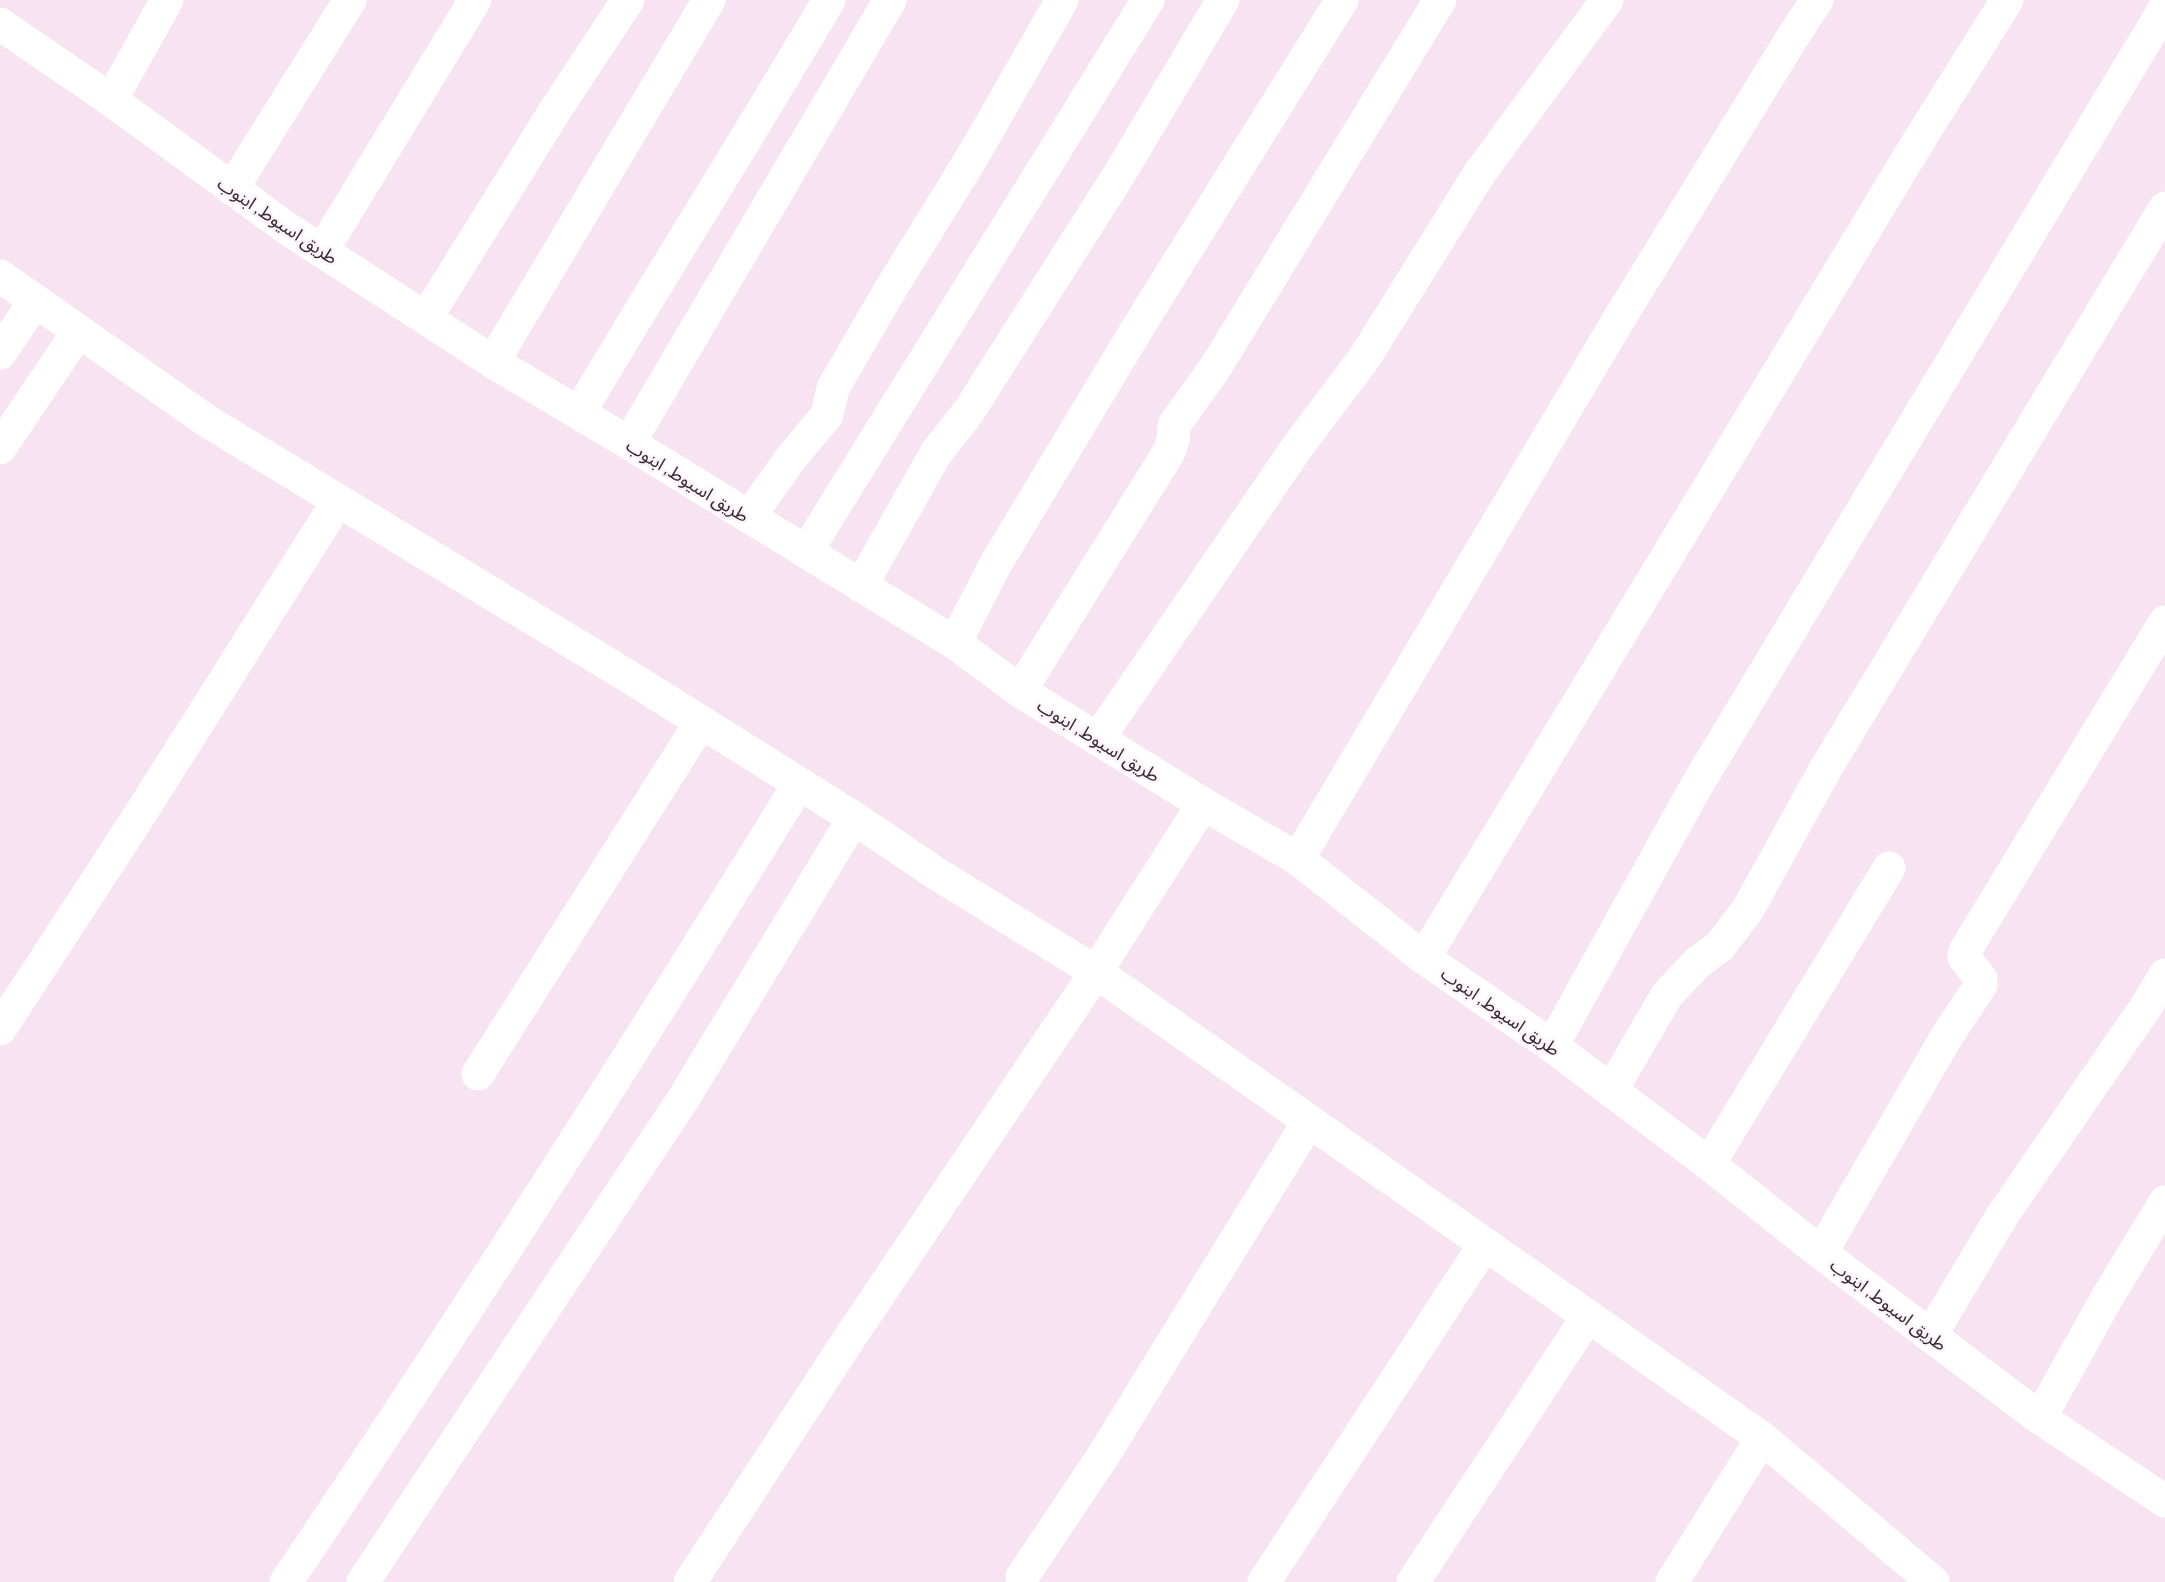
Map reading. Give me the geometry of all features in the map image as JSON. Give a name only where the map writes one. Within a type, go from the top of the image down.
[{"type":"street","points":[[111,100],[167,0]]},
{"type":"street","points":[[232,189],[350,0]]},
{"type":"street","points":[[322,251],[475,0]]},
{"type":"street","points":[[426,318],[556,109],[628,0]]},
{"type":"street","points":[[493,362],[709,0]]},
{"type":"street","points":[[579,413],[829,0]]},
{"type":"street","points":[[629,443],[890,0]]},
{"type":"street","points":[[749,517],[791,458],[826,415],[833,388],[974,154],[1062,0]]},
{"type":"street","points":[[806,552],[920,372],[1004,231],[1148,0]]},
{"type":"street","points":[[861,586],[936,453],[969,411],[1120,173],[1223,0]]},
{"type":"street","points":[[955,643],[995,566],[1104,384],[1342,0]]},
{"type":"street","points":[[1020,691],[1169,452],[1173,440],[1174,424],[1215,368],[1440,0]]},
{"type":"street","points":[[1098,740],[1298,446],[1365,357],[1479,174],[1607,0]]},
{"type":"street","points":[[1298,859],[1616,324],[1817,0]]},
{"type":"street","points":[[1425,958],[1911,152],[2007,0]]},
{"type":"street","points":[[1552,1046],[1697,785],[2165,8]]},
{"type":"street","name":"طريق اسيوط, ابنوب","points":[[0,24],[111,100],[232,189],[322,251],[493,362],[955,643],[1020,691],[1098,740],[1298,859],[1425,958],[1552,1046],[1709,1164],[1821,1253],[2040,1418],[2165,1501]]},
{"type":"street","points":[[1611,1091],[1667,995],[1697,963],[1720,946],[1748,909],[1826,768],[2165,208]]},
{"type":"street","points":[[0,276],[207,422],[701,722],[854,818],[936,874],[1096,972],[1762,1438],[1933,1582]]},
{"type":"street","points":[[0,353],[35,301]]},
{"type":"street","points":[[0,448],[78,332]]},
{"type":"street","points":[[0,1029],[139,816],[338,501]]},
{"type":"street","points":[[1821,1253],[1947,1036],[1981,985],[1981,979],[1964,957],[1965,951],[2165,622]]},
{"type":"street","points":[[478,1074],[701,722]]},
{"type":"street","points":[[286,1582],[432,1364],[613,1082],[799,784]]},
{"type":"street","points":[[690,1582],[849,1339],[1096,972],[1203,804]]},
{"type":"street","points":[[363,1582],[685,1096],[854,818]]},
{"type":"street","points":[[1709,1164],[1889,868]]},
{"type":"street","points":[[1931,1335],[2002,1216],[2145,1008],[2165,975]]},
{"type":"street","points":[[1022,1577],[1103,1456],[1309,1121]]},
{"type":"street","points":[[2040,1418],[2108,1296],[2165,1202]]},
{"type":"street","points":[[1264,1582],[1485,1244]]},
{"type":"street","points":[[1413,1582],[1588,1316]]},
{"type":"street","points":[[1672,1582],[1762,1438]]}]
